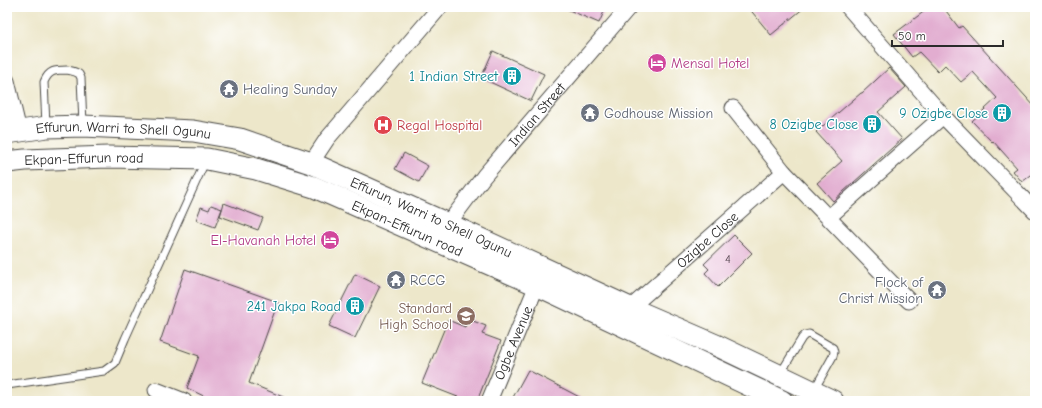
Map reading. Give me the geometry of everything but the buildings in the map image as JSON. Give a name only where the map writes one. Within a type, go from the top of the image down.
[{"type":"main road","name":"Effurun, Warri to Shell Ogunu","points":[[13,132],[47,127],[83,126],[193,132],[240,139],[311,163],[630,308],[718,346],[833,401]]},
{"type":"main road","name":"Ekpan-Effurun road","points":[[7,162],[108,157],[207,159],[256,169],[314,187],[537,285],[775,400]]},
{"type":"street","points":[[311,163],[327,139],[440,7]]},
{"type":"street","name":"Indian Street","points":[[448,224],[484,176],[630,7]]},
{"type":"street","points":[[848,7],[943,116],[1035,211]]},
{"type":"street","points":[[7,81],[13,132]]},
{"type":"street","points":[[733,108],[784,172],[909,301]]},
{"type":"street","points":[[828,217],[943,116]]},
{"type":"street","name":"Ozigbe Close","points":[[630,308],[784,172]]},
{"type":"street","name":"Ogbe Avenue","points":[[489,401],[537,285]]},
{"type":"street","points":[[156,390],[184,401]]},
{"type":"lane","points":[[47,127],[44,82],[46,76],[56,70],[73,71],[79,74],[81,78],[83,126]]},
{"type":"lane","points":[[7,385],[104,371],[115,363],[207,159]]},
{"type":"lane","points":[[779,376],[802,338],[809,334],[833,348],[834,352],[813,391]]},
{"type":"place","name":"Mensal Hotel","points":[[657,63]]},
{"type":"place","name":"1 Indian Street","points":[[512,76]]},
{"type":"place","name":"Healing Sunday","points":[[229,89]]},
{"type":"place","name":"Godhouse Mission","points":[[590,113]]},
{"type":"place","name":"9 Ozigbe Close","points":[[1002,113]]},
{"type":"place","name":"8 Ozigbe Close","points":[[872,124]]},
{"type":"place","name":"Regal Hospital","points":[[383,125]]},
{"type":"place","name":"El-Havanah Hotel","points":[[330,240]]},
{"type":"place","name":"RCCG","points":[[396,280]]},
{"type":"place","name":"Flock of Christ Mission","points":[[937,290]]},
{"type":"place","name":"241 Jakpa Road","points":[[355,306]]},
{"type":"place","name":"Standard High School","points":[[466,316]]}]
